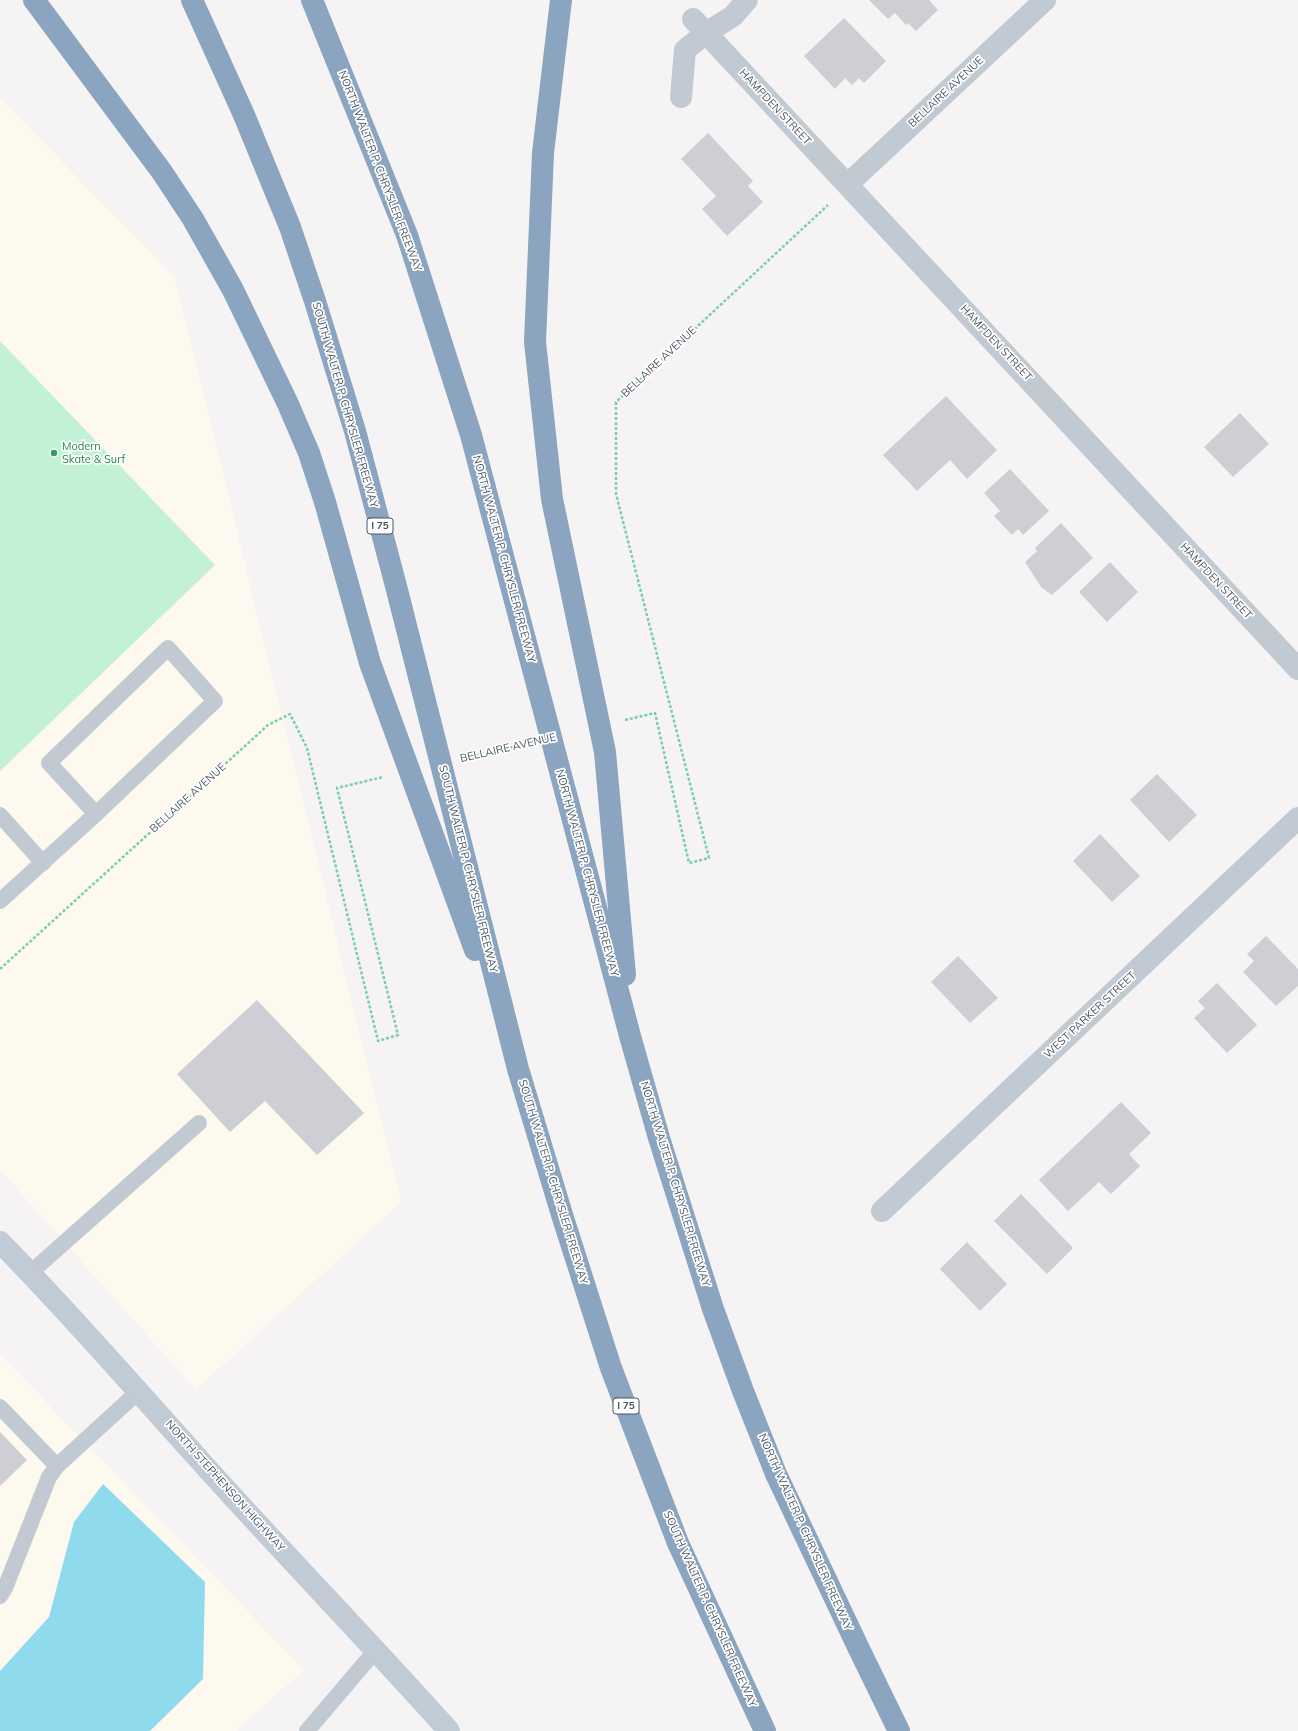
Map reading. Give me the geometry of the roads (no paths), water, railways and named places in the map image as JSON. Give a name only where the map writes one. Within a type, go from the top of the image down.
[{"type":"highway","points":[[34,0],[162,172],[193,219],[233,290],[288,404],[309,453],[325,502],[370,663],[518,1069]]},
{"type":"highway","name":"SOUTH WALTER P. CHRYSLER FREEWAY","points":[[192,0],[244,115],[290,227],[318,309],[355,431],[394,579],[518,1069],[563,1218],[611,1368],[678,1543],[765,1731]]},
{"type":"highway","name":"NORTH WALTER P. CHRYSLER FREEWAY","points":[[312,0],[407,235],[471,435],[630,1036],[684,1220],[743,1391],[783,1488],[855,1642],[899,1731]]},
{"type":"highway","points":[[561,0],[543,153],[535,342],[552,499],[605,752],[630,1036]]},
{"type":"main road","name":"NORTH STEPHENSON HIGHWAY","points":[[0,1242],[140,1391],[201,1462],[376,1650],[449,1731]]},
{"type":"street","points":[[681,97],[685,50],[699,26],[733,16],[747,0]]},
{"type":"street","name":"BELLAIRE AVENUE","points":[[848,184],[1045,0]]},
{"type":"street","name":"HAMPDEN STREET","points":[[699,26],[848,184],[1298,669]]},
{"type":"street","name":"WEST PARKER STREET","points":[[882,1211],[1298,818]]},
{"type":"lane","points":[[0,901],[96,814],[215,701],[168,648],[48,763],[96,814]]},
{"type":"lane","points":[[0,816],[43,863]]},
{"type":"lane","points":[[30,1273],[199,1123]]},
{"type":"lane","points":[[0,1596],[5,1588],[48,1478],[57,1466],[140,1391]]},
{"type":"lane","points":[[0,1407],[57,1466]]},
{"type":"lane","points":[[307,1731],[376,1650]]},
{"type":"water","points":[[103,1484],[205,1582],[203,1679],[150,1731],[0,1731],[0,1671],[49,1617],[74,1522]]},
{"type":"place","name":"Modern Skate & Surf","points":[[54,453]]}]
